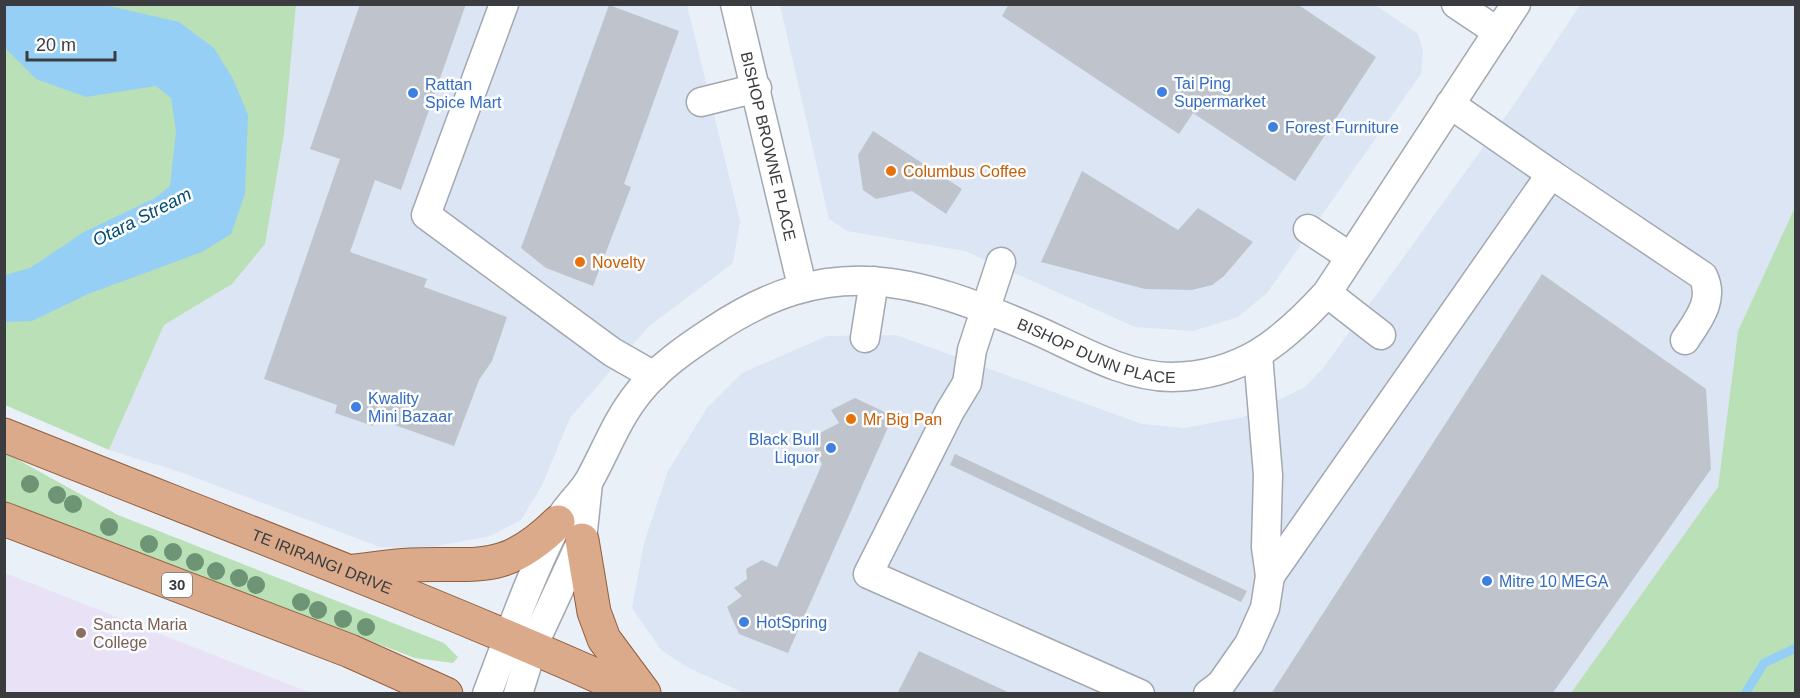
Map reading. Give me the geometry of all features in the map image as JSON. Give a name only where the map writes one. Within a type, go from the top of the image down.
[{"type":"main road","name":"TE IRIRANGI DRIVE","points":[[4,435],[350,571],[638,693]]},
{"type":"main road","name":"30","points":[[4,519],[350,651],[446,693]]},
{"type":"main road","points":[[350,571],[409,565],[490,565],[570,531],[604,639],[644,693]]},
{"type":"main road","points":[[350,651],[398,693]]},
{"type":"street","points":[[504,4],[426,215],[612,352],[654,376]]},
{"type":"street","name":"BISHOP BROWNE PLACE","points":[[735,4],[757,88],[802,286]]},
{"type":"street","points":[[1456,4],[1498,32]]},
{"type":"street","name":"BISHOP DUNN PLACE","points":[[521,642],[570,531],[588,481],[614,429],[639,392],[654,376],[688,347],[724,322],[762,301],[802,286],[836,281],[874,281],[928,289],[985,308],[1125,368],[1169,377],[1203,373],[1258,355],[1293,330],[1327,293],[1349,256],[1516,4]]},
{"type":"street","points":[[701,102],[757,88]]},
{"type":"street","points":[[1450,104],[1703,276],[1708,287],[1706,307],[1685,340]]},
{"type":"street","points":[[1270,576],[1551,174]]},
{"type":"street","points":[[1308,229],[1349,256]]},
{"type":"street","points":[[1001,262],[972,350],[967,383],[950,411],[868,574],[1140,693]]},
{"type":"street","points":[[865,338],[874,281]]},
{"type":"street","points":[[1327,293],[1381,335]]},
{"type":"street","points":[[1208,693],[1221,684],[1249,644],[1265,608],[1270,576],[1266,547],[1268,475],[1258,355]]},
{"type":"street","points":[[487,693],[521,642]]},
{"type":"street","points":[[518,693],[521,642]]},
{"type":"shaded area","points":[[296,5],[687,5],[740,221],[733,263],[648,327],[570,418],[542,485],[521,520],[490,536],[426,548],[380,547],[180,472],[109,450],[164,325],[232,284],[265,244],[284,134]]},
{"type":"shaded area","points":[[780,5],[1375,5],[1418,34],[1423,52],[1421,74],[1267,293],[1238,317],[1193,331],[1135,327],[965,251],[847,231],[829,219]]},
{"type":"shaded area","points":[[1580,5],[1795,5],[1795,207],[1738,331],[1718,487],[1571,693],[744,693],[689,668],[662,651],[632,608],[644,543],[668,471],[707,408],[742,373],[827,336],[896,335],[1142,424],[1184,428],[1244,417],[1305,387],[1324,367],[1513,106]]},
{"type":"shaded area","name":"Sancta Maria College","points":[[5,573],[311,693],[5,693]]},
{"type":"green space","points":[[5,5],[296,5],[284,134],[265,244],[232,284],[164,325],[109,450],[5,405]]},
{"type":"green space","points":[[1795,207],[1795,693],[1571,693],[1718,487],[1738,331]]},
{"type":"green space","points":[[4,452],[118,515],[444,643],[458,657],[453,663],[415,658],[5,502]]},
{"type":"water","name":"Otara Stream","points":[[4,5],[105,5],[179,22],[214,48],[233,79],[248,115],[245,194],[231,234],[202,252],[88,294],[32,321],[5,322],[5,275],[30,268],[84,232],[155,198],[170,186],[176,131],[171,98],[156,86],[86,97],[36,79],[5,48]]},
{"type":"building","points":[[360,4],[466,4],[401,190],[375,180],[350,252],[427,279],[424,287],[507,317],[492,361],[479,380],[454,446],[375,418],[373,426],[335,413],[337,405],[264,379],[340,159],[310,149]]},
{"type":"building","points":[[1009,4],[1297,4],[1376,57],[1295,181],[1193,113],[1179,134],[1002,16]]},
{"type":"building","points":[[609,5],[679,31],[624,184],[631,187],[593,286],[546,268],[521,248]]},
{"type":"building","points":[[873,131],[962,189],[946,214],[912,191],[876,199],[863,190],[858,155]]},
{"type":"building","points":[[1082,171],[1178,230],[1198,208],[1253,242],[1224,276],[1212,285],[1192,290],[1145,289],[1041,262]]},
{"type":"building","name":"Mitre 10 MEGA","points":[[1542,274],[1706,389],[1711,469],[1552,694],[1271,694]]},
{"type":"building","points":[[855,398],[893,416],[788,653],[739,634],[727,607],[742,596],[734,588],[747,579],[746,569],[762,560],[777,567],[822,464],[815,449],[816,435],[839,423],[831,410]]},
{"type":"building","points":[[955,454],[1247,591],[1241,602],[950,465]]},
{"type":"building","points":[[919,651],[1012,694],[897,694]]},
{"type":"waterway","points":[[1745,694],[1764,663],[1796,648]]},
{"type":"place","name":"Tai Ping Supermarket","points":[[1162,92]]},
{"type":"place","name":"Rattan Spice Mart","points":[[413,93]]},
{"type":"place","name":"Forest Furniture","points":[[1273,127]]},
{"type":"place","name":"Columbus Coffee","points":[[891,171]]},
{"type":"place","name":"Novelty","points":[[580,262]]},
{"type":"place","name":"Kwality Mini Bazaar","points":[[356,407]]},
{"type":"place","name":"Mr Big Pan","points":[[851,419]]},
{"type":"place","name":"Black Bull Liquor","points":[[831,448]]},
{"type":"place","name":"Mitre 10 MEGA","points":[[1487,581]]},
{"type":"place","name":"HotSpring","points":[[744,622]]},
{"type":"place","name":"Sancta Maria College","points":[[81,633]]}]
